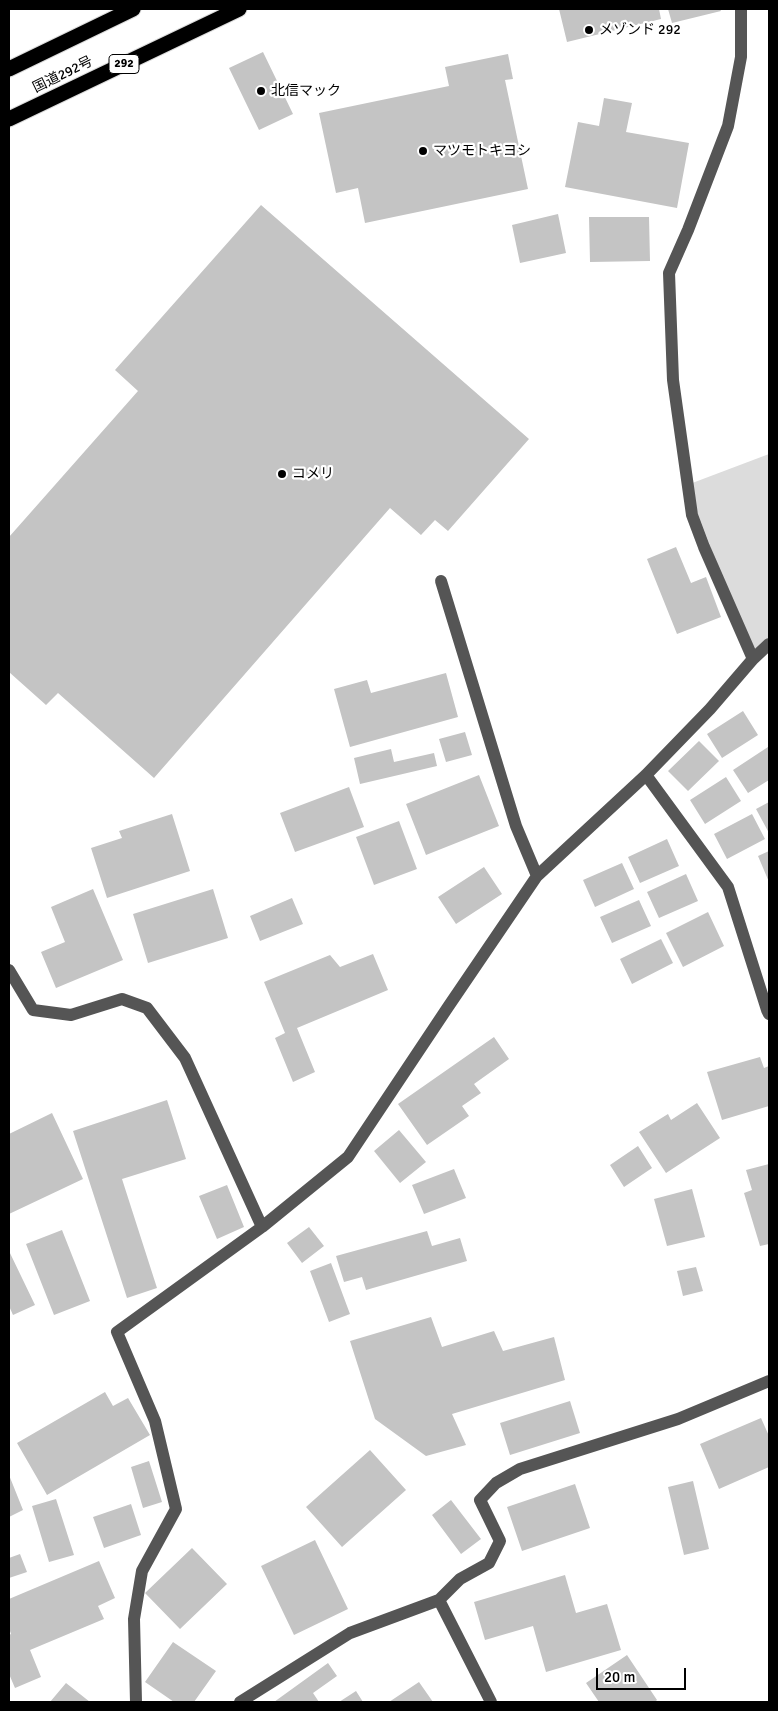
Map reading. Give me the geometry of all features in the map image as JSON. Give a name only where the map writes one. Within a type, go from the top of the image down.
[{"type":"highway","points":[[9,69],[132,9]]},
{"type":"highway","name":"国道292号","points":[[9,119],[239,9]]},
{"type":"street","points":[[741,9],[741,57],[728,126],[688,230],[669,273],[673,380],[692,515],[753,659]]},
{"type":"street","points":[[441,581],[516,826],[537,876]]},
{"type":"street","points":[[136,1702],[134,1618],[142,1572],[176,1509],[155,1421],[117,1332],[262,1227],[348,1157],[537,876],[646,775],[769,644]]},
{"type":"street","points":[[646,775],[728,887],[766,1010],[769,1014]]},
{"type":"street","points":[[9,970],[33,1010],[71,1015],[122,999],[147,1008],[185,1058],[262,1227]]},
{"type":"street","points":[[240,1702],[350,1633],[439,1600],[460,1579],[489,1563],[500,1541],[480,1500],[496,1483],[520,1469],[678,1419],[769,1381]]},
{"type":"street","points":[[439,1600],[491,1702]]},
{"type":"shaded area","points":[[769,454],[769,644],[753,659],[687,485]]},
{"type":"building","name":"メゾンド 292","points":[[559,9],[659,9],[661,19],[567,42]]},
{"type":"building","points":[[668,9],[720,9],[721,11],[672,23]]},
{"type":"building","name":"北信マック","points":[[263,52],[293,114],[259,130],[229,68]]},
{"type":"building","name":"マツモトキヨシ","points":[[508,54],[513,79],[505,80],[528,189],[365,223],[358,188],[336,193],[319,113],[449,86],[445,67]]},
{"type":"building","points":[[604,98],[632,103],[626,132],[689,143],[677,208],[565,187],[578,122],[599,126]]},
{"type":"building","name":"コメリ","points":[[261,205],[529,439],[448,531],[435,520],[421,535],[390,508],[154,778],[58,693],[46,705],[9,672],[9,537],[138,391],[115,370]]},
{"type":"building","points":[[558,214],[566,253],[520,263],[512,225]]},
{"type":"building","points":[[589,217],[649,217],[650,261],[590,262]]},
{"type":"building","points":[[676,547],[691,583],[706,577],[721,617],[677,634],[647,559]]},
{"type":"building","points":[[446,673],[458,717],[350,747],[334,689],[367,680],[371,693]]},
{"type":"building","points":[[743,711],[758,735],[722,758],[707,734]]},
{"type":"building","points":[[465,732],[472,755],[446,762],[439,739]]},
{"type":"building","points":[[699,741],[719,761],[688,791],[668,771]]},
{"type":"building","points":[[768,747],[769,780],[748,793],[733,770]]},
{"type":"building","points":[[391,749],[394,762],[434,753],[437,766],[360,784],[354,758]]},
{"type":"building","points":[[479,775],[499,826],[426,855],[406,804]]},
{"type":"building","points":[[726,777],[741,801],[705,824],[690,800]]},
{"type":"building","points":[[349,787],[364,827],[295,852],[280,813]]},
{"type":"building","points":[[769,802],[769,833],[756,809]]},
{"type":"building","points":[[172,814],[190,871],[107,898],[91,848],[122,838],[119,831]]},
{"type":"building","points":[[752,814],[765,839],[727,859],[714,834]]},
{"type":"building","points":[[399,821],[417,869],[374,885],[356,837]]},
{"type":"building","points":[[667,839],[679,866],[640,883],[628,857]]},
{"type":"building","points":[[769,851],[769,882],[758,856]]},
{"type":"building","points":[[622,863],[634,889],[595,907],[583,880]]},
{"type":"building","points":[[484,867],[502,894],[456,924],[438,897]]},
{"type":"building","points":[[686,874],[698,901],[659,918],[647,892]]},
{"type":"building","points":[[93,889],[123,960],[56,988],[41,952],[65,942],[51,907]]},
{"type":"building","points":[[213,889],[228,938],[148,963],[133,914]]},
{"type":"building","points":[[292,898],[303,924],[260,941],[250,916]]},
{"type":"building","points":[[639,900],[651,926],[612,943],[600,917]]},
{"type":"building","points":[[708,912],[724,946],[683,967],[666,933]]},
{"type":"building","points":[[661,939],[673,963],[632,984],[620,959]]},
{"type":"building","points":[[373,954],[388,990],[297,1028],[315,1072],[293,1082],[275,1038],[285,1033],[264,982],[330,955],[340,967]]},
{"type":"building","points":[[494,1037],[509,1059],[474,1084],[481,1093],[462,1106],[469,1116],[427,1145],[398,1104]]},
{"type":"building","points":[[760,1057],[764,1068],[769,1066],[769,1106],[722,1120],[707,1072]]},
{"type":"building","points":[[167,1100],[186,1159],[122,1179],[157,1288],[127,1298],[73,1131]]},
{"type":"building","points":[[697,1103],[720,1138],[666,1173],[639,1132],[668,1114],[671,1120]]},
{"type":"building","points":[[52,1113],[83,1179],[9,1214],[9,1134]]},
{"type":"building","points":[[399,1130],[426,1162],[400,1183],[374,1151]]},
{"type":"building","points":[[638,1146],[652,1168],[624,1187],[610,1165]]},
{"type":"building","points":[[769,1164],[769,1244],[760,1246],[744,1193],[752,1190],[746,1170]]},
{"type":"building","points":[[454,1169],[466,1198],[424,1214],[412,1185]]},
{"type":"building","points":[[227,1185],[244,1227],[217,1239],[199,1196]]},
{"type":"building","points":[[692,1189],[705,1237],[667,1246],[654,1199]]},
{"type":"building","points":[[309,1227],[324,1246],[302,1263],[287,1243]]},
{"type":"building","points":[[62,1230],[90,1301],[54,1315],[26,1244]]},
{"type":"building","points":[[427,1231],[432,1246],[460,1238],[467,1261],[366,1290],[362,1277],[344,1282],[336,1256]]},
{"type":"building","points":[[9,1251],[35,1305],[13,1315],[9,1306]]},
{"type":"building","points":[[331,1263],[350,1314],[329,1322],[310,1271]]},
{"type":"building","points":[[696,1267],[703,1291],[683,1296],[677,1271]]},
{"type":"building","points":[[431,1317],[442,1347],[494,1331],[503,1351],[554,1337],[565,1380],[452,1414],[466,1445],[426,1456],[375,1419],[350,1341]]},
{"type":"building","points":[[105,1392],[113,1406],[128,1398],[150,1435],[47,1495],[17,1443]]},
{"type":"building","points":[[570,1401],[580,1433],[510,1455],[500,1423]]},
{"type":"building","points":[[761,1418],[769,1436],[769,1467],[719,1489],[700,1444]]},
{"type":"building","points":[[370,1450],[406,1490],[342,1547],[306,1507]]},
{"type":"building","points":[[149,1461],[162,1502],[143,1508],[131,1467]]},
{"type":"building","points":[[9,1475],[23,1510],[9,1517]]},
{"type":"building","points":[[693,1481],[709,1549],[684,1555],[668,1487]]},
{"type":"building","points":[[575,1484],[590,1528],[522,1551],[507,1507]]},
{"type":"building","points":[[56,1499],[74,1555],[49,1562],[32,1506]]},
{"type":"building","points":[[451,1500],[481,1539],[461,1554],[432,1515]]},
{"type":"building","points":[[131,1504],[141,1535],[104,1548],[93,1517]]},
{"type":"building","points":[[315,1540],[348,1609],[294,1635],[261,1566]]},
{"type":"building","points":[[192,1548],[227,1584],[180,1629],[145,1593]]},
{"type":"building","points":[[20,1554],[27,1572],[9,1578],[9,1558]]},
{"type":"building","points":[[99,1561],[115,1598],[98,1606],[104,1619],[30,1650],[41,1677],[15,1688],[9,1674],[9,1635],[11,1634],[9,1628],[9,1599]]},
{"type":"building","points":[[565,1575],[576,1613],[607,1604],[621,1650],[546,1672],[533,1626],[485,1640],[474,1602]]},
{"type":"building","points":[[173,1642],[216,1671],[194,1702],[174,1702],[145,1682]]},
{"type":"building","points":[[627,1655],[657,1700],[655,1702],[599,1702],[586,1683]]},
{"type":"building","points":[[328,1663],[337,1676],[313,1693],[319,1702],[274,1702]]},
{"type":"building","points":[[419,1682],[433,1702],[389,1702]]},
{"type":"building","points":[[66,1683],[90,1702],[50,1702]]},
{"type":"building","points":[[356,1691],[363,1702],[339,1702]]},
{"type":"place","name":"メゾンド 292","points":[[589,30]]},
{"type":"place","name":"北信マック","points":[[261,91]]},
{"type":"place","name":"マツモトキヨシ","points":[[423,151]]},
{"type":"place","name":"コメリ","points":[[282,474]]}]
